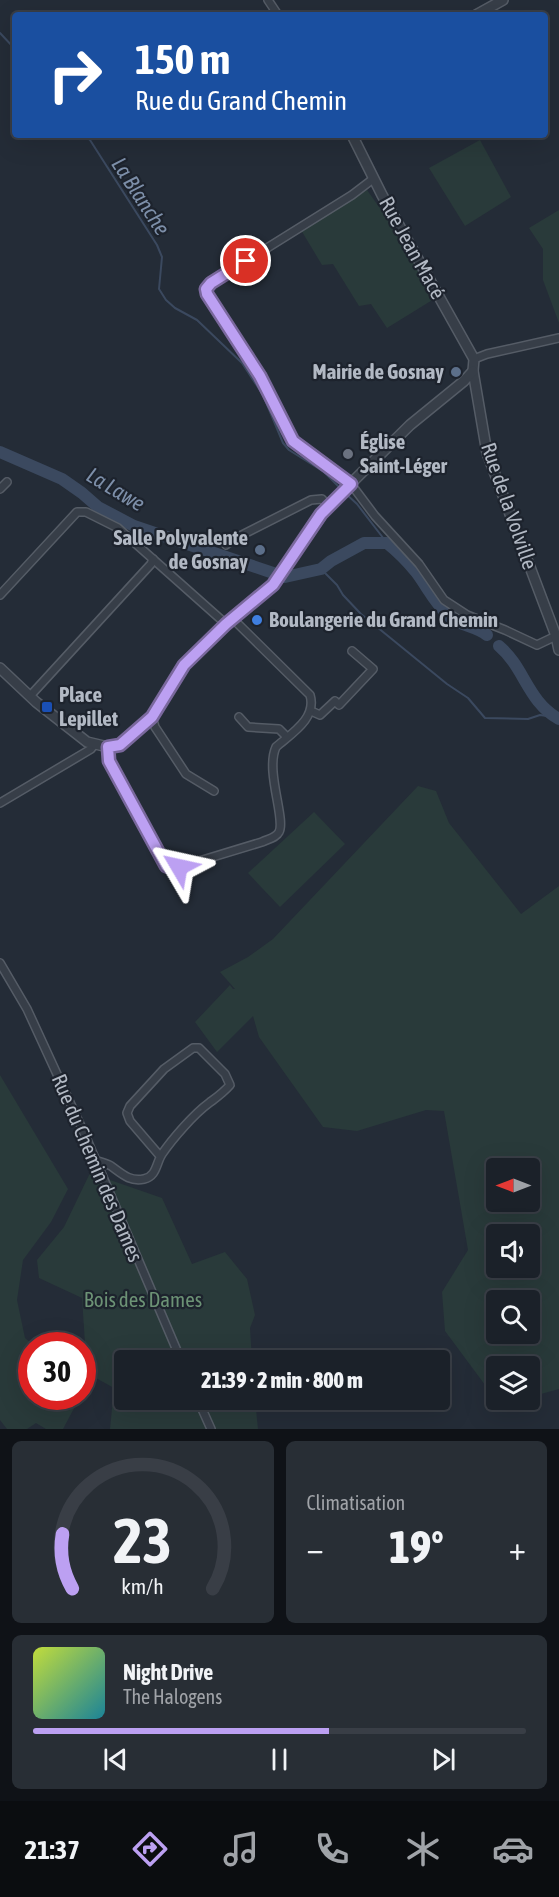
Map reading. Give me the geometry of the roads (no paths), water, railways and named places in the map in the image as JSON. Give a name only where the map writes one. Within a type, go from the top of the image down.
[{"type":"street","points":[[481,12],[503,0]]},
{"type":"street","name":"Rue Jean Macé","points":[[353,138],[373,179],[474,359]]},
{"type":"street","points":[[373,179],[352,195],[211,283],[206,289],[260,376],[293,441],[375,516],[419,564],[444,600],[467,615],[537,645],[556,636]]},
{"type":"street","points":[[474,359],[559,338]]},
{"type":"street","name":"Rue de la Volville","points":[[474,359],[473,371],[488,453],[556,636],[559,650]]},
{"type":"street","points":[[2,669],[30,696],[87,742],[94,746],[120,745],[152,717],[184,665],[280,576],[328,506],[410,425],[473,371]]},
{"type":"street","points":[[0,489],[7,482]]},
{"type":"street","points":[[226,545],[310,500],[322,499],[328,506]]},
{"type":"street","points":[[0,595],[77,512],[86,512],[118,528],[229,621],[275,661],[309,695],[312,703],[311,711],[305,720],[276,747],[274,752],[272,771],[280,823],[280,830],[276,836],[173,868],[166,866],[109,761],[108,747]]},
{"type":"street","points":[[30,696],[151,564],[153,559]]},
{"type":"street","points":[[311,711],[320,715],[335,701],[339,705],[373,669],[352,651]]},
{"type":"street","points":[[152,717],[155,727],[186,774],[214,791]]},
{"type":"street","points":[[239,717],[248,728],[279,729],[287,737]]},
{"type":"street","points":[[0,803],[91,750],[94,746]]},
{"type":"street","name":"Rue du Chemin des Dames","points":[[0,963],[27,1009],[85,1135],[177,1350]]},
{"type":"street","points":[[94,1160],[109,1165],[126,1178],[147,1179],[153,1174],[160,1156],[202,1110],[222,1095],[230,1085],[225,1074],[199,1048],[193,1048],[164,1069],[129,1106],[127,1113],[130,1121],[160,1156]]},
{"type":"street","points":[[202,1410],[211,1429]]},
{"type":"waterway","name":"La Blanche","points":[[0,33],[12,46]]},
{"type":"waterway","name":"La Blanche","points":[[87,138],[157,245],[162,257],[159,289],[166,300],[175,308],[197,320],[242,363],[263,395],[283,443],[289,450],[324,472],[340,488]]},
{"type":"waterway","name":"La Lawe","points":[[0,452],[62,479],[98,507],[134,526],[285,577],[321,569],[364,543],[387,543],[413,568],[450,617],[487,635]]},
{"type":"waterway","name":"La Blanche","points":[[344,492],[357,504],[387,543]]},
{"type":"waterway","points":[[321,569],[361,614],[447,684],[468,698],[485,718],[528,719],[540,715],[554,717]]},
{"type":"waterway","name":"La Lawe","points":[[499,646],[515,664],[540,703],[559,719]]},
{"type":"place","name":"Mairie de Gosnay","points":[[456,372]]},
{"type":"place","name":"Église Saint-Léger","points":[[348,454]]},
{"type":"place","name":"Salle Polyvalente de Gosnay","points":[[260,550]]},
{"type":"place","name":"Boulangerie du Grand Chemin","points":[[257,620]]},
{"type":"place","name":"Place Lepillet","points":[[47,707]]},
{"type":"park label","name":"Bois des Dames","points":[[143,1300]]}]
